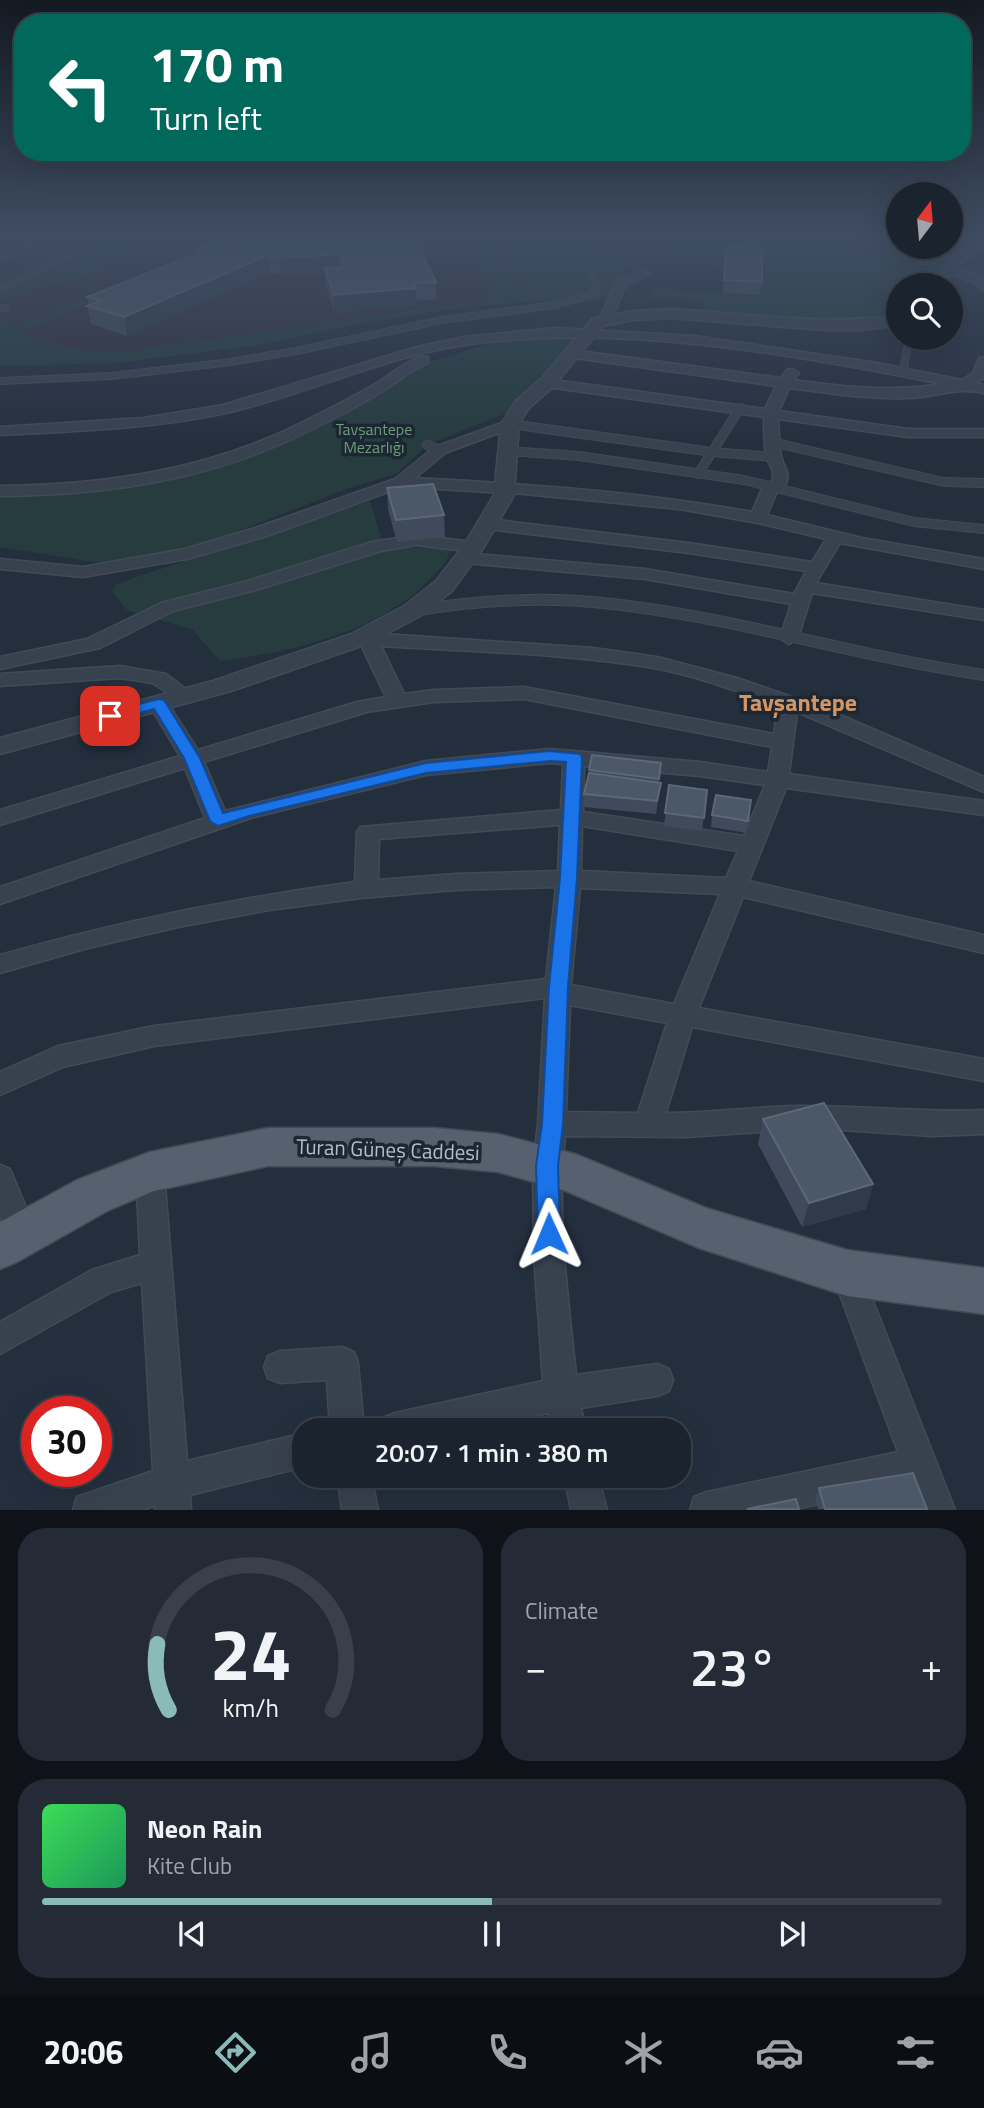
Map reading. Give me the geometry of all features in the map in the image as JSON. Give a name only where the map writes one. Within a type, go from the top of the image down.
[{"type":"main road","name":"Turan Güneş Caddesi","points":[[11,1241],[93,1195],[149,1172],[268,1147],[434,1147],[498,1153],[550,1145],[575,1174],[699,1227],[847,1273],[984,1291]]},
{"type":"street","points":[[605,320],[612,304]]},
{"type":"street","points":[[0,746],[184,696],[363,639],[412,611],[444,586],[488,524],[506,488],[510,424],[522,405],[547,383],[598,322],[671,316],[849,326],[886,321]]},
{"type":"street","points":[[0,430],[144,422],[224,409],[292,391],[421,350],[506,336],[556,332],[676,337],[904,372],[984,389]]},
{"type":"street","points":[[0,491],[52,489],[188,471],[290,435],[386,384],[407,365],[506,336]]},
{"type":"street","points":[[572,354],[860,392],[909,394],[964,385],[979,375],[984,361]]},
{"type":"street","points":[[758,517],[771,486],[778,484],[782,478],[782,469],[774,450],[771,413],[773,403],[802,356]]},
{"type":"street","points":[[547,383],[908,433],[984,433]]},
{"type":"street","points":[[401,482],[434,447],[510,424]]},
{"type":"street","points":[[0,564],[83,572],[187,554],[261,532],[401,482],[506,488],[679,504],[758,517],[862,544],[984,564]]},
{"type":"street","points":[[488,524],[689,548],[817,568]]},
{"type":"street","points":[[789,638],[803,594],[836,536]]},
{"type":"street","points":[[0,663],[23,661],[93,644],[167,607],[250,586],[378,546],[416,540],[469,552],[984,615]]},
{"type":"street","points":[[363,639],[398,702]]},
{"type":"street","points":[[363,639],[593,654],[657,663],[730,682],[817,712],[980,782]]},
{"type":"street","points":[[0,680],[120,672],[159,678],[184,696]]},
{"type":"street","points":[[0,818],[364,706],[433,696],[524,693],[782,742]]},
{"type":"street","points":[[648,1125],[682,1017],[778,780],[788,702]]},
{"type":"street","points":[[159,703],[192,758],[218,821]]},
{"type":"street","points":[[0,896],[244,812],[426,768],[550,756],[700,769],[984,808]]},
{"type":"street","points":[[566,1418],[561,1394],[550,1257],[550,1145],[569,878],[574,758]]},
{"type":"street","points":[[366,891],[368,832],[570,817],[751,845]]},
{"type":"street","points":[[0,964],[78,940],[306,896],[443,884],[569,878],[734,887],[984,944]]},
{"type":"street","points":[[0,1084],[58,1057],[154,1036],[559,990],[682,1017],[984,1070]]},
{"type":"street","points":[[550,1145],[648,1125],[792,1118],[843,1118],[932,1124],[984,1122]]},
{"type":"street","points":[[149,1172],[173,1496]]},
{"type":"street","points":[[0,1178],[11,1241]]},
{"type":"street","points":[[0,1339],[103,1280],[154,1265]]},
{"type":"street","points":[[847,1273],[937,1510]]},
{"type":"street","points":[[280,1367],[342,1363],[345,1418]]},
{"type":"street","points":[[450,1418],[561,1394],[657,1380]]},
{"type":"street","points":[[90,1510],[173,1496],[292,1454]]},
{"type":"street","points":[[707,1510],[920,1464]]},
{"type":"street","points":[[356,1488],[360,1510]]},
{"type":"street","points":[[584,1488],[589,1510]]},
{"type":"lane","points":[[0,381],[136,373],[268,355],[429,322],[555,304]]},
{"type":"lane","points":[[904,372],[907,350]]},
{"type":"lane","points":[[698,474],[740,408]]},
{"type":"lane","points":[[510,424],[712,452],[774,450],[944,482],[984,483]]},
{"type":"lane","points":[[508,452],[579,456],[698,474],[771,486],[915,522],[984,529]]},
{"type":"lane","points":[[412,611],[453,604],[519,599],[593,602],[656,610],[984,675]]},
{"type":"shaded area","points":[[0,304],[482,304],[258,341],[0,363]]},
{"type":"green space","points":[[72,304],[87,304],[18,333],[68,348],[105,351],[144,349],[450,304],[499,304],[371,321],[259,345],[116,363],[0,366],[0,319],[15,326]]},
{"type":"green space","points":[[703,304],[886,304],[886,317],[843,321],[710,314]]},
{"type":"green space","name":"Tavşantepe Mezarlığı","points":[[569,336],[571,342],[511,411],[427,445],[396,474],[349,488],[185,552],[100,563],[0,547],[0,490],[74,490],[244,456],[415,367],[507,338]]},
{"type":"green space","points":[[370,501],[381,537],[393,547],[450,549],[449,553],[442,566],[413,595],[363,625],[335,636],[277,652],[220,661],[193,630],[127,610],[112,592],[115,585],[142,575]]},
{"type":"building","points":[[91,304],[153,304],[124,317],[87,306]]},
{"type":"building","points":[[433,484],[444,515],[396,520],[387,488]]},
{"type":"building","points":[[592,755],[661,763],[659,779],[589,770]]},
{"type":"building","points":[[589,773],[661,783],[657,801],[584,794]]},
{"type":"building","points":[[669,785],[707,790],[704,818],[665,813]]},
{"type":"building","points":[[716,795],[751,800],[748,821],[712,815]]},
{"type":"building","points":[[824,1103],[873,1184],[809,1203],[763,1119]]},
{"type":"building","points":[[913,1473],[927,1509],[825,1509],[819,1488]]},
{"type":"building","points":[[796,1499],[799,1509],[747,1509]]},
{"type":"district","name":"Tavşantepe","points":[[798,702]]},
{"type":"route","points":[[110,716],[159,703],[192,758],[218,821],[244,812],[426,768],[550,756],[574,758],[569,878],[558,987],[552,1124],[547,1166],[549,1234]]}]
